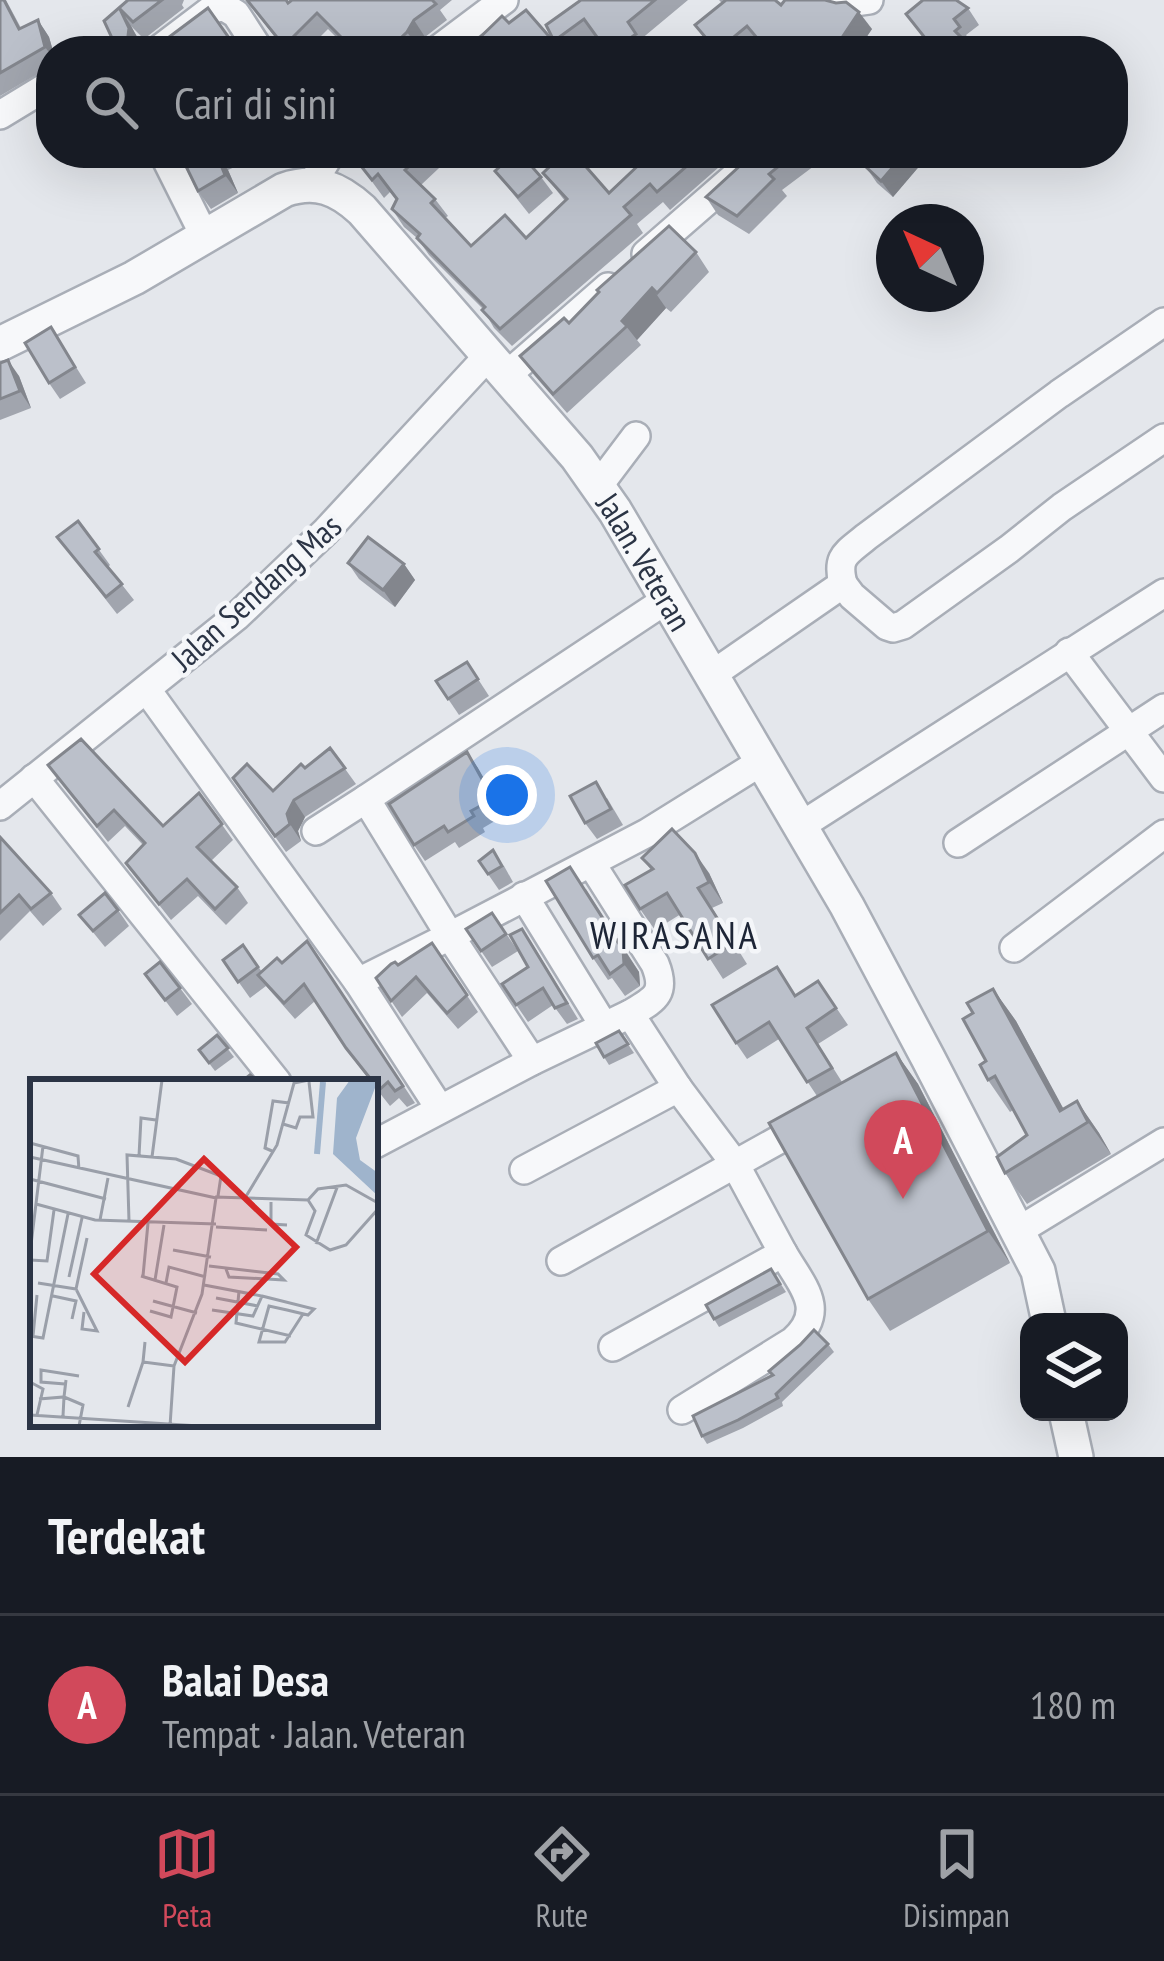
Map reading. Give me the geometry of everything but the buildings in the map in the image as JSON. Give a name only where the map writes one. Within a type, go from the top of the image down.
[{"type":"street","points":[[456,36],[504,0]]},
{"type":"street","points":[[840,0],[868,0]]},
{"type":"street","points":[[177,36],[224,5],[250,36]]},
{"type":"street","points":[[0,115],[36,93]]},
{"type":"street","points":[[170,168],[205,238]]},
{"type":"street","name":"Jalan. Veteran","points":[[0,344],[134,278],[269,196],[297,185],[317,168]]},
{"type":"street","name":"Jalan. Veteran","points":[[324,168],[324,185],[362,210],[599,485],[847,906],[919,1063],[1038,1271],[1047,1313]]},
{"type":"street","name":"Jalan Sendang Mas","points":[[0,806],[237,616],[498,365],[743,168]]},
{"type":"street","points":[[1164,322],[866,537],[838,567],[843,584],[887,626],[903,625],[1164,438]]},
{"type":"street","points":[[599,485],[635,436]]},
{"type":"street","points":[[710,676],[843,584]]},
{"type":"street","points":[[800,827],[1164,593]]},
{"type":"street","points":[[316,831],[666,599]]},
{"type":"street","points":[[1069,652],[1164,778]]},
{"type":"street","points":[[147,690],[358,982],[440,1109]]},
{"type":"street","points":[[958,843],[1164,708]]},
{"type":"street","points":[[358,982],[591,863],[760,762]]},
{"type":"street","points":[[34,778],[276,1079]]},
{"type":"street","points":[[365,799],[532,1061]]},
{"type":"street","points":[[1014,947],[1164,834]]},
{"type":"street","points":[[378,1142],[648,1004],[659,993],[662,980],[655,964],[591,863]]},
{"type":"street","points":[[524,896],[617,1020],[678,1088],[735,1164],[812,1306],[806,1330],[793,1341],[682,1409]]},
{"type":"street","points":[[524,1170],[678,1088]]},
{"type":"street","points":[[561,1262],[832,1111]]},
{"type":"street","points":[[1018,1231],[1164,1142]]},
{"type":"street","points":[[613,1347],[783,1253]]},
{"type":"street","points":[[1068,1421],[1076,1457]]},
{"type":"place","name":"Balai Desa","points":[[903,1199]]},
{"type":"district","name":"WIRASANA","points":[[675,935]]}]
